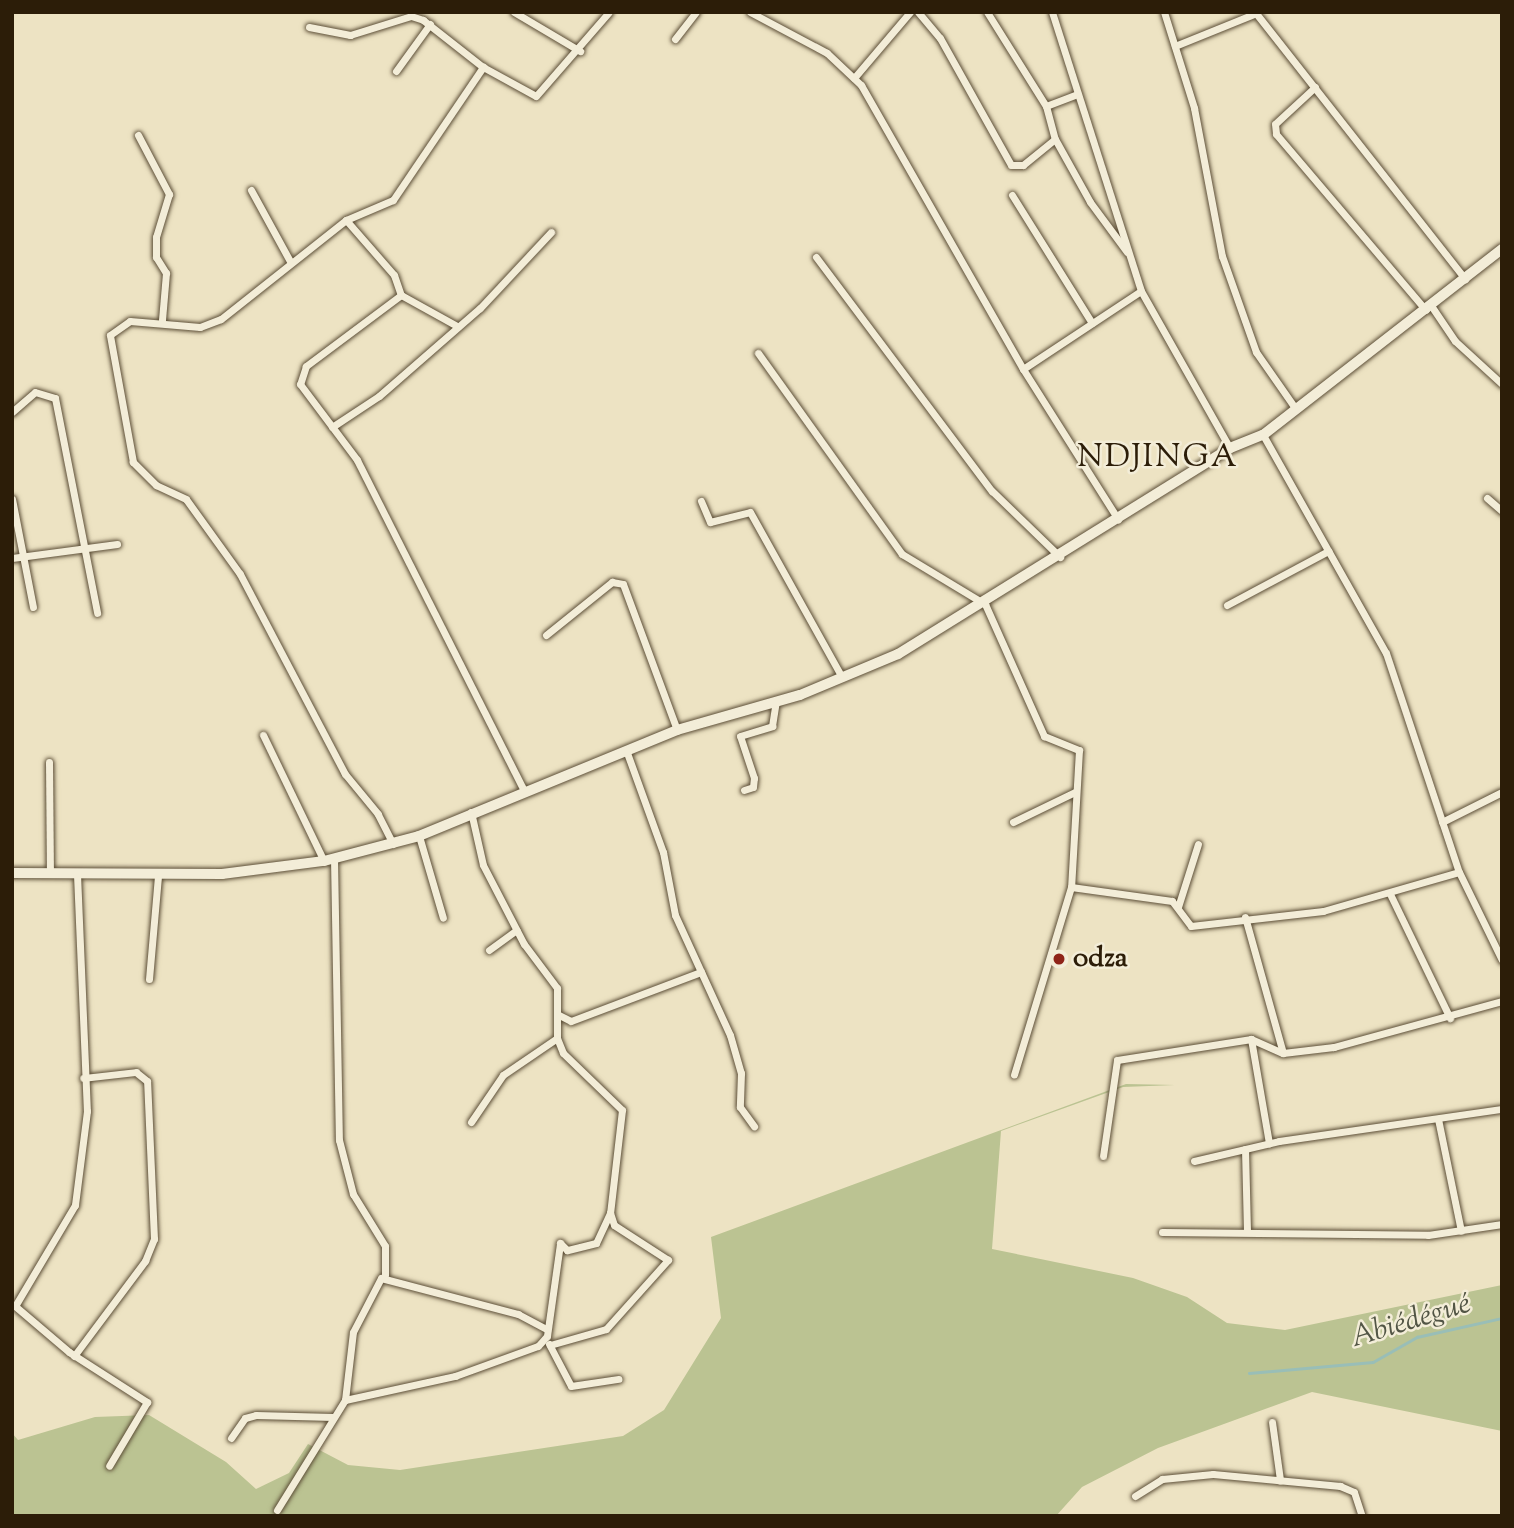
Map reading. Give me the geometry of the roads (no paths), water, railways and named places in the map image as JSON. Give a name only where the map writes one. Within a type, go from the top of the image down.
[{"type":"street","points":[[514,12],[580,51]]},
{"type":"street","points":[[309,27],[350,35],[411,16],[430,24],[483,67],[536,96],[580,51],[609,12]]},
{"type":"street","points":[[675,39],[696,12]]},
{"type":"street","points":[[750,12],[827,53],[854,78],[1023,369],[1120,520]]},
{"type":"street","points":[[854,78],[910,12]]},
{"type":"street","points":[[918,12],[940,38],[1011,165],[1023,164],[1055,139]]},
{"type":"street","points":[[987,12],[1046,106],[1055,139],[1131,257]]},
{"type":"street","points":[[1052,12],[1141,291],[1230,448]]},
{"type":"street","points":[[1164,12],[1194,107],[1222,256],[1256,352],[1295,408]]},
{"type":"street","points":[[1175,46],[1254,13],[1465,280]]},
{"type":"street","points":[[396,71],[430,24]]},
{"type":"street","points":[[393,844],[378,814],[345,774],[240,574],[186,499],[156,485],[133,462],[110,335],[130,321],[162,320],[200,327],[221,320],[346,220],[393,200],[483,67]]},
{"type":"street","points":[[1315,87],[1275,124],[1276,134],[1455,341],[1502,384]]},
{"type":"street","points":[[1046,106],[1077,94]]},
{"type":"street","points":[[138,135],[169,194],[156,237],[156,257],[166,273],[162,320]]},
{"type":"street","points":[[251,190],[291,263]]},
{"type":"street","points":[[1012,195],[1092,323]]},
{"type":"street","points":[[346,220],[394,275],[401,295],[457,326]]},
{"type":"street","points":[[332,427],[379,396],[457,326],[551,232]]},
{"type":"street","points":[[12,873],[158,876],[329,859],[393,844],[419,836],[625,749],[677,730],[776,702],[842,677],[985,604],[1230,448],[1263,435],[1295,408],[1429,309],[1502,249]]},
{"type":"street","points":[[816,257],[992,491],[1060,558]]},
{"type":"street","points":[[1023,369],[1141,291]]},
{"type":"street","points":[[401,295],[300,371],[300,384],[358,460],[524,790]]},
{"type":"street","points":[[758,353],[902,554],[985,604],[1044,736],[1079,750],[1071,887],[1014,1075]]},
{"type":"street","points":[[12,412],[35,392],[55,398],[82,550],[97,613]]},
{"type":"street","points":[[1263,435],[1386,653],[1459,872],[1502,960]]},
{"type":"street","points":[[1487,498],[1502,511]]},
{"type":"street","points":[[12,499],[27,560],[33,607]]},
{"type":"street","points":[[701,501],[710,522],[750,512],[842,677]]},
{"type":"street","points":[[12,558],[27,560],[117,544]]},
{"type":"street","points":[[1227,605],[1328,551]]},
{"type":"street","points":[[546,635],[612,582],[623,584],[677,730]]},
{"type":"street","points":[[744,790],[753,787],[754,778],[740,736],[772,726],[776,702]]},
{"type":"street","points":[[263,735],[329,859],[339,1140],[353,1194],[385,1246],[385,1275],[353,1332],[345,1400],[332,1417],[277,1510]]},
{"type":"street","points":[[625,749],[663,852],[676,915],[730,1035],[741,1073],[740,1107],[754,1126]]},
{"type":"street","points":[[49,762],[50,874]]},
{"type":"street","points":[[1013,822],[1075,792]]},
{"type":"street","points":[[1442,822],[1502,792]]},
{"type":"street","points":[[471,812],[483,864],[517,930],[557,988],[559,1014],[556,1038],[563,1053],[622,1110],[610,1213],[596,1243],[567,1250],[559,1243],[546,1333],[571,1386],[618,1379]]},
{"type":"street","points":[[419,836],[443,918]]},
{"type":"street","points":[[1178,907],[1198,844]]},
{"type":"street","points":[[1071,887],[1165,899],[1178,907],[1191,926],[1245,917],[1323,911],[1390,894],[1459,872]]},
{"type":"street","points":[[77,874],[83,1078],[87,1111],[75,1205],[15,1306],[74,1356],[147,1402],[109,1466]]},
{"type":"street","points":[[149,979],[158,876]]},
{"type":"street","points":[[1390,894],[1450,1018]]},
{"type":"street","points":[[1245,917],[1283,1053]]},
{"type":"street","points":[[489,950],[517,930]]},
{"type":"street","points":[[559,1014],[570,1021],[701,972]]},
{"type":"street","points":[[1103,1156],[1117,1060],[1251,1039],[1283,1053],[1450,1018],[1502,1001]]},
{"type":"street","points":[[471,1122],[503,1075],[556,1038]]},
{"type":"street","points":[[1251,1039],[1269,1143]]},
{"type":"street","points":[[74,1356],[145,1261],[154,1239],[147,1081],[136,1072],[83,1078]]},
{"type":"street","points":[[1194,1161],[1269,1143],[1502,1109]]},
{"type":"street","points":[[1438,1119],[1461,1231]]},
{"type":"street","points":[[1245,1149],[1247,1231]]},
{"type":"street","points":[[550,1345],[606,1329],[668,1260],[614,1224],[610,1213]]},
{"type":"street","points":[[1162,1232],[1461,1231],[1502,1224]]},
{"type":"street","points":[[385,1275],[517,1314],[546,1333]]},
{"type":"street","points":[[345,1400],[454,1376],[527,1351],[546,1333]]},
{"type":"street","points":[[231,1438],[245,1418],[256,1415],[332,1417]]},
{"type":"street","points":[[1272,1422],[1280,1480]]},
{"type":"street","points":[[1135,1496],[1161,1479],[1213,1474],[1348,1488],[1362,1516]]},
{"type":"waterway","name":"Abiédégué","points":[[1249,1373],[1373,1362],[1417,1337],[1502,1318]]},
{"type":"place","name":"odza","points":[[1059,959]]},
{"type":"district","name":"NDJINGA","points":[[1158,458]]}]
